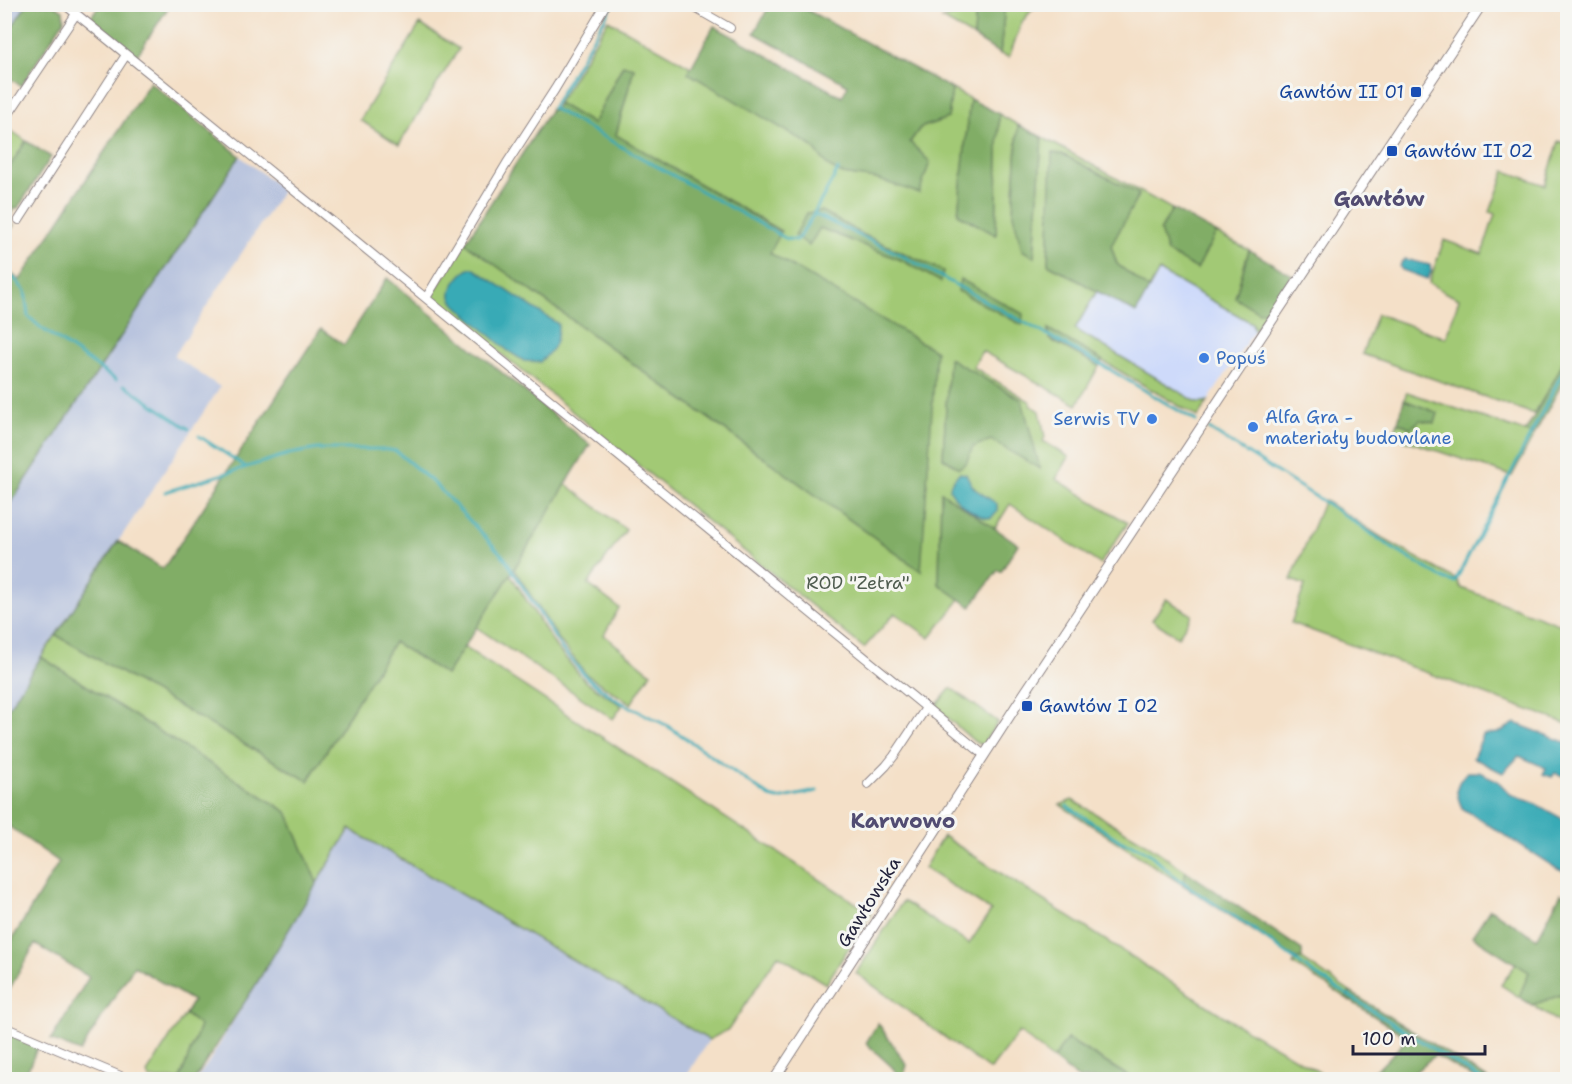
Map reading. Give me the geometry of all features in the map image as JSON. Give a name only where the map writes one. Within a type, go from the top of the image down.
[{"type":"street","points":[[64,4],[984,755]]},
{"type":"street","points":[[426,298],[606,4]]},
{"type":"street","points":[[688,4],[730,28]]},
{"type":"street","name":"Gawłowska","points":[[774,1080],[1032,681],[1482,4]]},
{"type":"street","points":[[4,121],[76,14]]},
{"type":"street","points":[[19,220],[126,55]]},
{"type":"street","points":[[868,784],[894,756],[926,708]]},
{"type":"street","points":[[4,1027],[130,1080]]},
{"type":"shaded area","points":[[5,5],[27,5],[5,37]]},
{"type":"shaded area","points":[[240,156],[283,190],[174,356],[220,387],[5,713],[5,512]]},
{"type":"shaded area","points":[[1158,271],[1252,323],[1254,331],[1208,401],[1199,403],[1075,329],[1097,291],[1136,312]]},
{"type":"shaded area","points":[[350,829],[709,1040],[684,1079],[196,1080]]},
{"type":"green space","points":[[27,4],[55,5],[63,10],[64,20],[21,86],[5,75],[5,37]]},
{"type":"green space","points":[[99,5],[170,5],[136,57],[90,18]]},
{"type":"green space","points":[[770,5],[798,5],[952,89],[948,118],[920,128],[910,142],[930,162],[919,193],[876,179],[843,174],[829,167],[812,146],[688,73],[714,26],[842,97],[848,85],[754,33]]},
{"type":"green space","points":[[976,5],[1005,5],[1000,54],[974,37]]},
{"type":"green space","points":[[1005,5],[1036,5],[1022,22],[1009,57],[1000,54]]},
{"type":"green space","points":[[976,8],[974,37],[942,19]]},
{"type":"green space","name":"ROD \"Zetra\"","points":[[608,20],[691,67],[689,73],[812,146],[829,167],[843,174],[876,179],[920,128],[948,118],[952,89],[970,99],[958,214],[996,235],[999,114],[1018,125],[1013,214],[1034,256],[1042,137],[1172,209],[1160,231],[1197,269],[1216,233],[1249,250],[1235,298],[1259,311],[1268,310],[1254,331],[1252,323],[1159,271],[1149,289],[1117,264],[1111,246],[1139,194],[1062,154],[1053,153],[1048,264],[1097,291],[1075,329],[1198,403],[1208,401],[1198,417],[1048,329],[1049,339],[1099,366],[1077,405],[982,351],[973,367],[1031,402],[1030,405],[1040,411],[1045,437],[1043,441],[1069,457],[1056,479],[1128,523],[1100,564],[1010,504],[995,528],[941,492],[939,584],[960,599],[930,638],[895,613],[864,648],[431,297],[465,243],[921,571],[769,253],[781,231],[616,135],[634,68],[622,66],[593,124],[558,103]],"holes":[[[821,211],[862,234],[943,271],[941,281],[903,261],[820,228]],[[949,359],[1039,468],[991,439],[943,457]]]},
{"type":"green space","points":[[420,24],[459,49],[399,145],[360,120]]},
{"type":"green space","points":[[623,65],[634,68],[616,135],[781,232],[770,253],[936,351],[921,571],[465,243],[551,109],[554,111],[558,103],[593,124]]},
{"type":"green space","points":[[150,82],[240,156],[5,512],[5,269],[20,280]]},
{"type":"green space","points":[[970,99],[999,114],[996,235],[958,214]]},
{"type":"green space","points":[[1018,125],[1042,137],[1034,257],[1022,250],[1013,214]]},
{"type":"green space","points":[[6,127],[26,141],[5,174],[4,129]]},
{"type":"green space","points":[[26,141],[51,157],[18,208],[15,208],[8,219],[14,225],[5,239],[5,174]]},
{"type":"green space","points":[[1559,141],[1567,144],[1567,353],[1534,414],[1362,354],[1377,314],[1446,338],[1459,299],[1429,283],[1444,240],[1482,254],[1495,214],[1490,212],[1505,171],[1545,185]]},
{"type":"green space","points":[[1052,153],[1062,154],[1139,194],[1111,246],[1117,264],[1149,289],[1136,313],[1048,264]]},
{"type":"green space","points":[[1172,209],[1216,233],[1197,269],[1167,252],[1160,231]]},
{"type":"green space","points":[[821,211],[862,234],[943,271],[941,282],[903,261],[820,228],[809,246],[795,235],[807,213]]},
{"type":"green space","points":[[1249,250],[1292,275],[1268,310],[1259,312],[1235,298]]},
{"type":"green space","points":[[387,278],[590,445],[446,675],[394,642],[308,781],[56,635],[118,541],[163,569],[320,330],[344,345]]},
{"type":"green space","points":[[960,279],[1023,314],[1022,325],[958,291]]},
{"type":"green space","points":[[1048,329],[1102,360],[1099,366],[1049,339]]},
{"type":"green space","points":[[1567,353],[1567,372],[1564,380],[1534,435],[1525,432],[1556,377]]},
{"type":"green space","points":[[949,358],[1022,400],[1040,469],[991,440],[973,447],[966,463],[959,468],[943,458]]},
{"type":"green space","points":[[1407,392],[1534,435],[1512,476],[1393,436],[1398,422],[1411,428],[1420,420],[1435,423],[1438,413],[1404,400]]},
{"type":"green space","points":[[1404,400],[1438,413],[1435,423],[1420,420],[1411,428],[1398,422]]},
{"type":"green space","points":[[566,484],[626,530],[588,584],[619,608],[604,635],[651,673],[631,704],[587,675],[560,641],[514,569]]},
{"type":"green space","points":[[941,492],[1018,544],[1001,572],[998,570],[971,607],[939,584]]},
{"type":"green space","points":[[1324,500],[1387,541],[1457,580],[1461,588],[1567,627],[1567,724],[1291,623],[1305,585],[1291,580]]},
{"type":"green space","points":[[510,574],[556,647],[585,681],[622,706],[613,719],[476,627]]},
{"type":"green space","points":[[1166,599],[1192,615],[1178,637],[1152,620]]},
{"type":"green space","points":[[56,635],[308,781],[394,642],[446,675],[464,647],[871,913],[826,984],[778,955],[729,1029],[709,1040],[350,829],[317,883],[287,812],[41,657]]},
{"type":"green space","points":[[41,657],[287,812],[317,883],[195,1079],[180,1079],[200,1026],[185,1014],[193,1001],[134,966],[80,1052],[51,1040],[89,977],[35,944],[5,997],[5,951],[59,862],[8,826],[5,831],[5,713]]},
{"type":"green space","points":[[951,688],[998,722],[982,745],[975,742],[935,707]]},
{"type":"green space","points":[[1072,800],[1142,841],[1186,871],[1183,885],[1060,805]]},
{"type":"green space","points":[[943,836],[1233,1022],[1331,1079],[1133,1079],[1068,1039],[1053,1059],[1019,1032],[990,1070],[856,973],[903,901],[969,944],[991,911],[924,868]]},
{"type":"green space","points":[[1186,871],[1302,950],[1302,959],[1296,959],[1183,885]]},
{"type":"green space","points":[[1561,893],[1567,897],[1567,993],[1532,1005],[1519,997],[1529,972],[1472,936],[1490,909],[1537,939]]},
{"type":"green space","points":[[1296,959],[1302,959],[1350,992],[1346,998],[1293,964]]},
{"type":"green space","points":[[1516,963],[1530,972],[1519,997],[1501,985]]},
{"type":"green space","points":[[1350,992],[1488,1079],[1475,1079],[1435,1055],[1407,1079],[1360,1079],[1380,1067],[1408,1038],[1346,998]]},
{"type":"green space","points":[[1567,993],[1567,1028],[1532,1005]]},
{"type":"green space","points":[[185,1014],[200,1026],[180,1079],[149,1079],[147,1073]]},
{"type":"green space","points":[[878,1023],[907,1065],[903,1079],[866,1043]]},
{"type":"green space","points":[[5,1032],[38,1046],[24,1079],[5,1079]]},
{"type":"green space","points":[[1067,1039],[1133,1079],[1079,1079],[1053,1059]]},
{"type":"water","points":[[1405,259],[1430,265],[1431,272],[1427,279],[1402,270],[1401,263]]},
{"type":"water","points":[[473,268],[558,324],[554,345],[540,362],[524,361],[508,351],[455,303],[451,297],[454,284],[461,275]]},
{"type":"water","points":[[959,473],[966,474],[975,489],[997,504],[997,511],[991,518],[986,518],[964,506],[950,491],[951,483]]},
{"type":"water","points":[[1515,723],[1567,743],[1567,777],[1555,773],[1552,777],[1543,774],[1546,768],[1519,756],[1503,773],[1473,758],[1483,735],[1498,733]]},
{"type":"water","points":[[1467,772],[1479,772],[1497,780],[1510,794],[1534,803],[1567,823],[1567,872],[1559,870],[1462,808],[1457,789]]},
{"type":"waterway","points":[[613,4],[552,108],[787,239],[797,240],[814,214],[901,255],[1102,365],[1196,421]]},
{"type":"waterway","points":[[814,213],[838,170]]},
{"type":"waterway","points":[[4,271],[25,291],[28,316],[40,327],[116,380]]},
{"type":"waterway","points":[[1209,429],[1392,548],[1446,580],[1455,582],[1568,362]]},
{"type":"waterway","points":[[124,385],[189,429]]},
{"type":"waterway","points":[[199,436],[246,467]]},
{"type":"waterway","points":[[165,492],[289,454],[318,449],[396,451],[436,485],[504,557],[562,649],[587,678],[618,701],[666,725],[770,797],[778,799],[817,791]]},
{"type":"waterway","points":[[1067,806],[1122,842],[1150,854],[1199,894],[1249,926],[1313,973],[1482,1080]]},
{"type":"place","name":"Gawłów II 01","points":[[1416,92]]},
{"type":"place","name":"Gawłów II 02","points":[[1392,151]]},
{"type":"place","name":"Popuś","points":[[1204,358]]},
{"type":"place","name":"Serwis TV","points":[[1152,419]]},
{"type":"place","name":"Alfa Gra - materiały budowlane","points":[[1253,427]]},
{"type":"place","name":"Gawłów I 02","points":[[1027,706]]},
{"type":"district","name":"Gawłów","points":[[1379,199]]},
{"type":"district","name":"Karwowo","points":[[903,821]]}]
